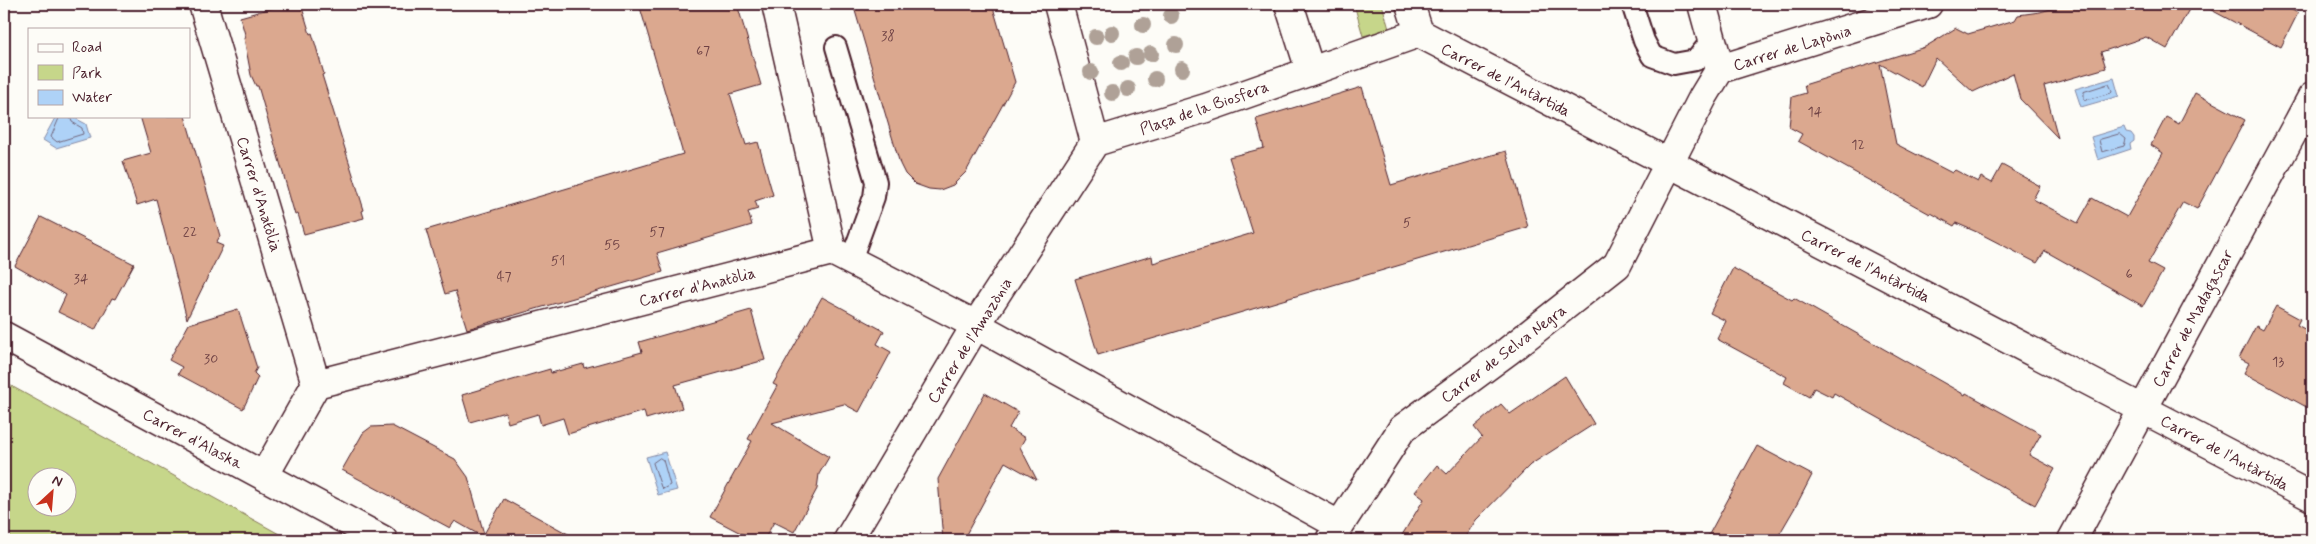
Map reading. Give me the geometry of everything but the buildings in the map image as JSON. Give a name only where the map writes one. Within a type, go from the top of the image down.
[{"type":"street","name":"Carrer d'Anatòlia","points":[[203,4],[316,384],[842,255]]},
{"type":"street","points":[[776,4],[842,255],[976,325],[1334,533]]},
{"type":"street","points":[[1058,4],[1095,142]]},
{"type":"street","points":[[1289,4],[1310,70]]},
{"type":"street","points":[[1410,4],[1419,34]]},
{"type":"street","name":"Carrer de Lapònia","points":[[1702,4],[1720,69],[1928,4]]},
{"type":"street","name":"Plaça de la Biosfera","points":[[1095,142],[1206,108],[1310,70],[1419,34]]},
{"type":"street","name":"Carrer de l'Antàrtida","points":[[1419,34],[2312,497]]},
{"type":"street","name":"Carrer de Selva Negra","points":[[1334,533],[1402,429],[1508,350],[1617,264],[1720,69]]},
{"type":"street","name":"Carrer de Madagascar","points":[[2072,540],[2312,96]]},
{"type":"street","name":"Carrer de l'Amazònia","points":[[848,540],[976,325],[1095,142]]},
{"type":"street","name":"Carrer d'Alaska","points":[[4,336],[383,540]]},
{"type":"street","points":[[264,476],[316,384]]},
{"type":"lane","points":[[1632,4],[1644,41],[1652,56],[1674,64],[1696,60],[1712,40]]},
{"type":"lane","points":[[836,47],[876,182],[874,197],[842,255]]},
{"type":"green space","points":[[1354,4],[1382,4],[1389,29],[1363,36]]},
{"type":"green space","points":[[4,382],[290,540],[4,540]]},
{"type":"water","points":[[2114,78],[2119,96],[2081,107],[2075,89]]},
{"type":"water","points":[[55,118],[75,118],[86,124],[90,138],[56,148],[43,140]]},
{"type":"water","points":[[2124,127],[2126,132],[2131,133],[2134,137],[2134,141],[2130,144],[2131,149],[2098,160],[2091,137]]},
{"type":"water","points":[[665,452],[677,490],[658,495],[646,457]]}]
